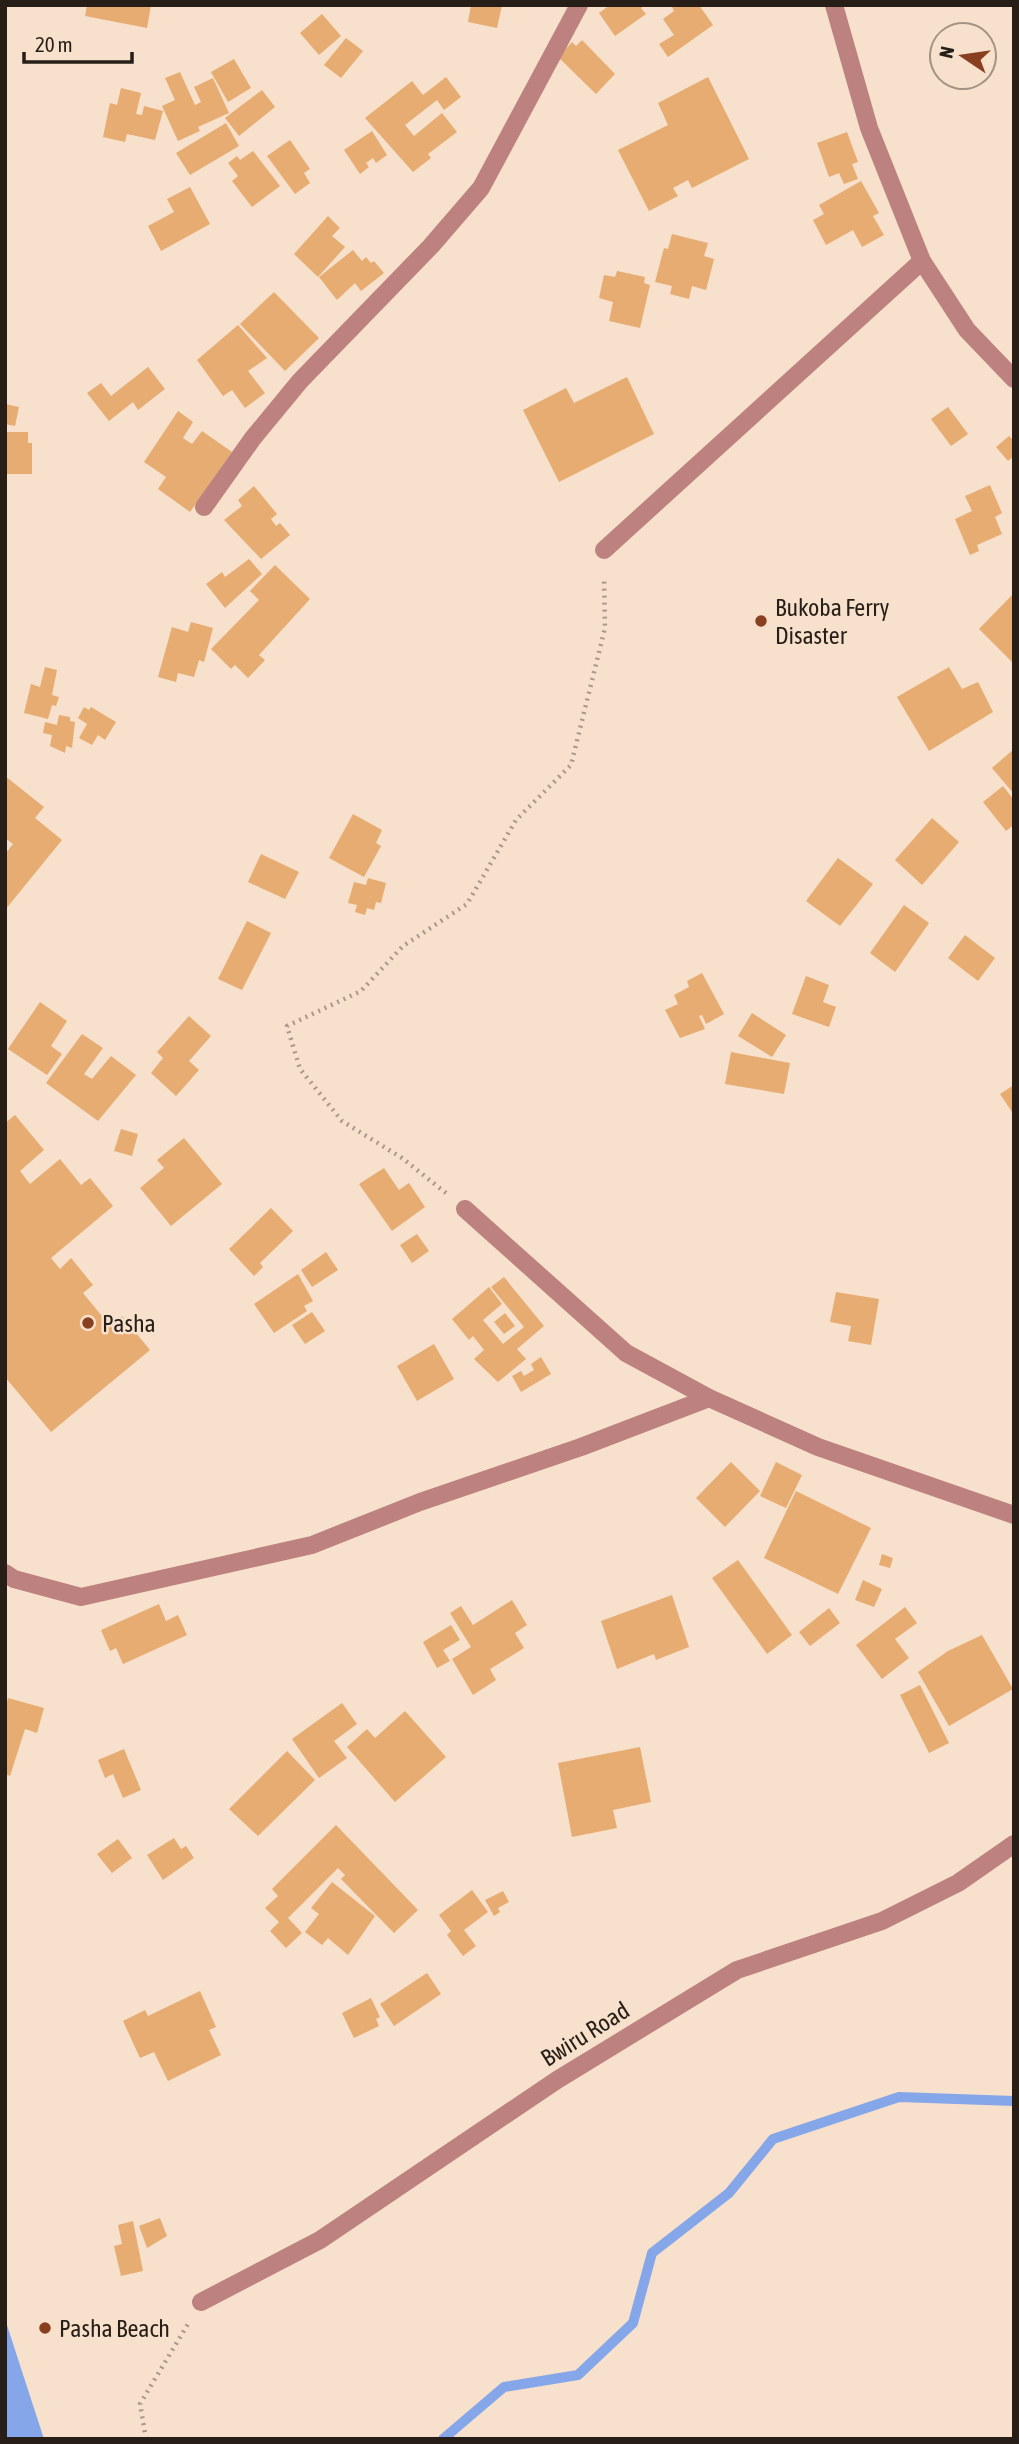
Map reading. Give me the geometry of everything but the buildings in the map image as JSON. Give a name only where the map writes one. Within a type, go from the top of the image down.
[{"type":"street","points":[[204,507],[253,438],[300,381],[431,246],[481,188],[579,5]]},
{"type":"street","points":[[834,5],[869,128],[922,261],[967,330],[1014,379]]},
{"type":"street","points":[[604,550],[922,261]]},
{"type":"street","points":[[465,1209],[626,1353],[709,1398],[818,1447],[1014,1515]]},
{"type":"street","points":[[5,1573],[14,1579],[81,1597],[312,1545],[420,1502],[582,1447],[709,1398]]},
{"type":"street","name":"Bwiru Road","points":[[201,2302],[320,2240],[557,2080],[737,1970],[882,1920],[958,1883],[1014,1844]]},
{"type":"path","points":[[465,1209],[402,1158],[342,1121],[300,1069],[287,1026],[361,991],[403,946],[467,904],[516,820],[571,765],[605,628],[604,550]]},
{"type":"path","points":[[146,2439],[141,2404],[201,2302]]},
{"type":"water","points":[[5,2319],[44,2439],[5,2439]]},
{"type":"waterway","points":[[443,2439],[504,2387],[578,2375],[633,2323],[652,2253],[729,2193],[773,2139],[899,2097],[1014,2101]]},
{"type":"place","name":"Bukoba Ferry Disaster","points":[[761,621]]},
{"type":"place","name":"Pasha","points":[[88,1323]]},
{"type":"place","name":"Pasha Beach","points":[[45,2328]]}]
